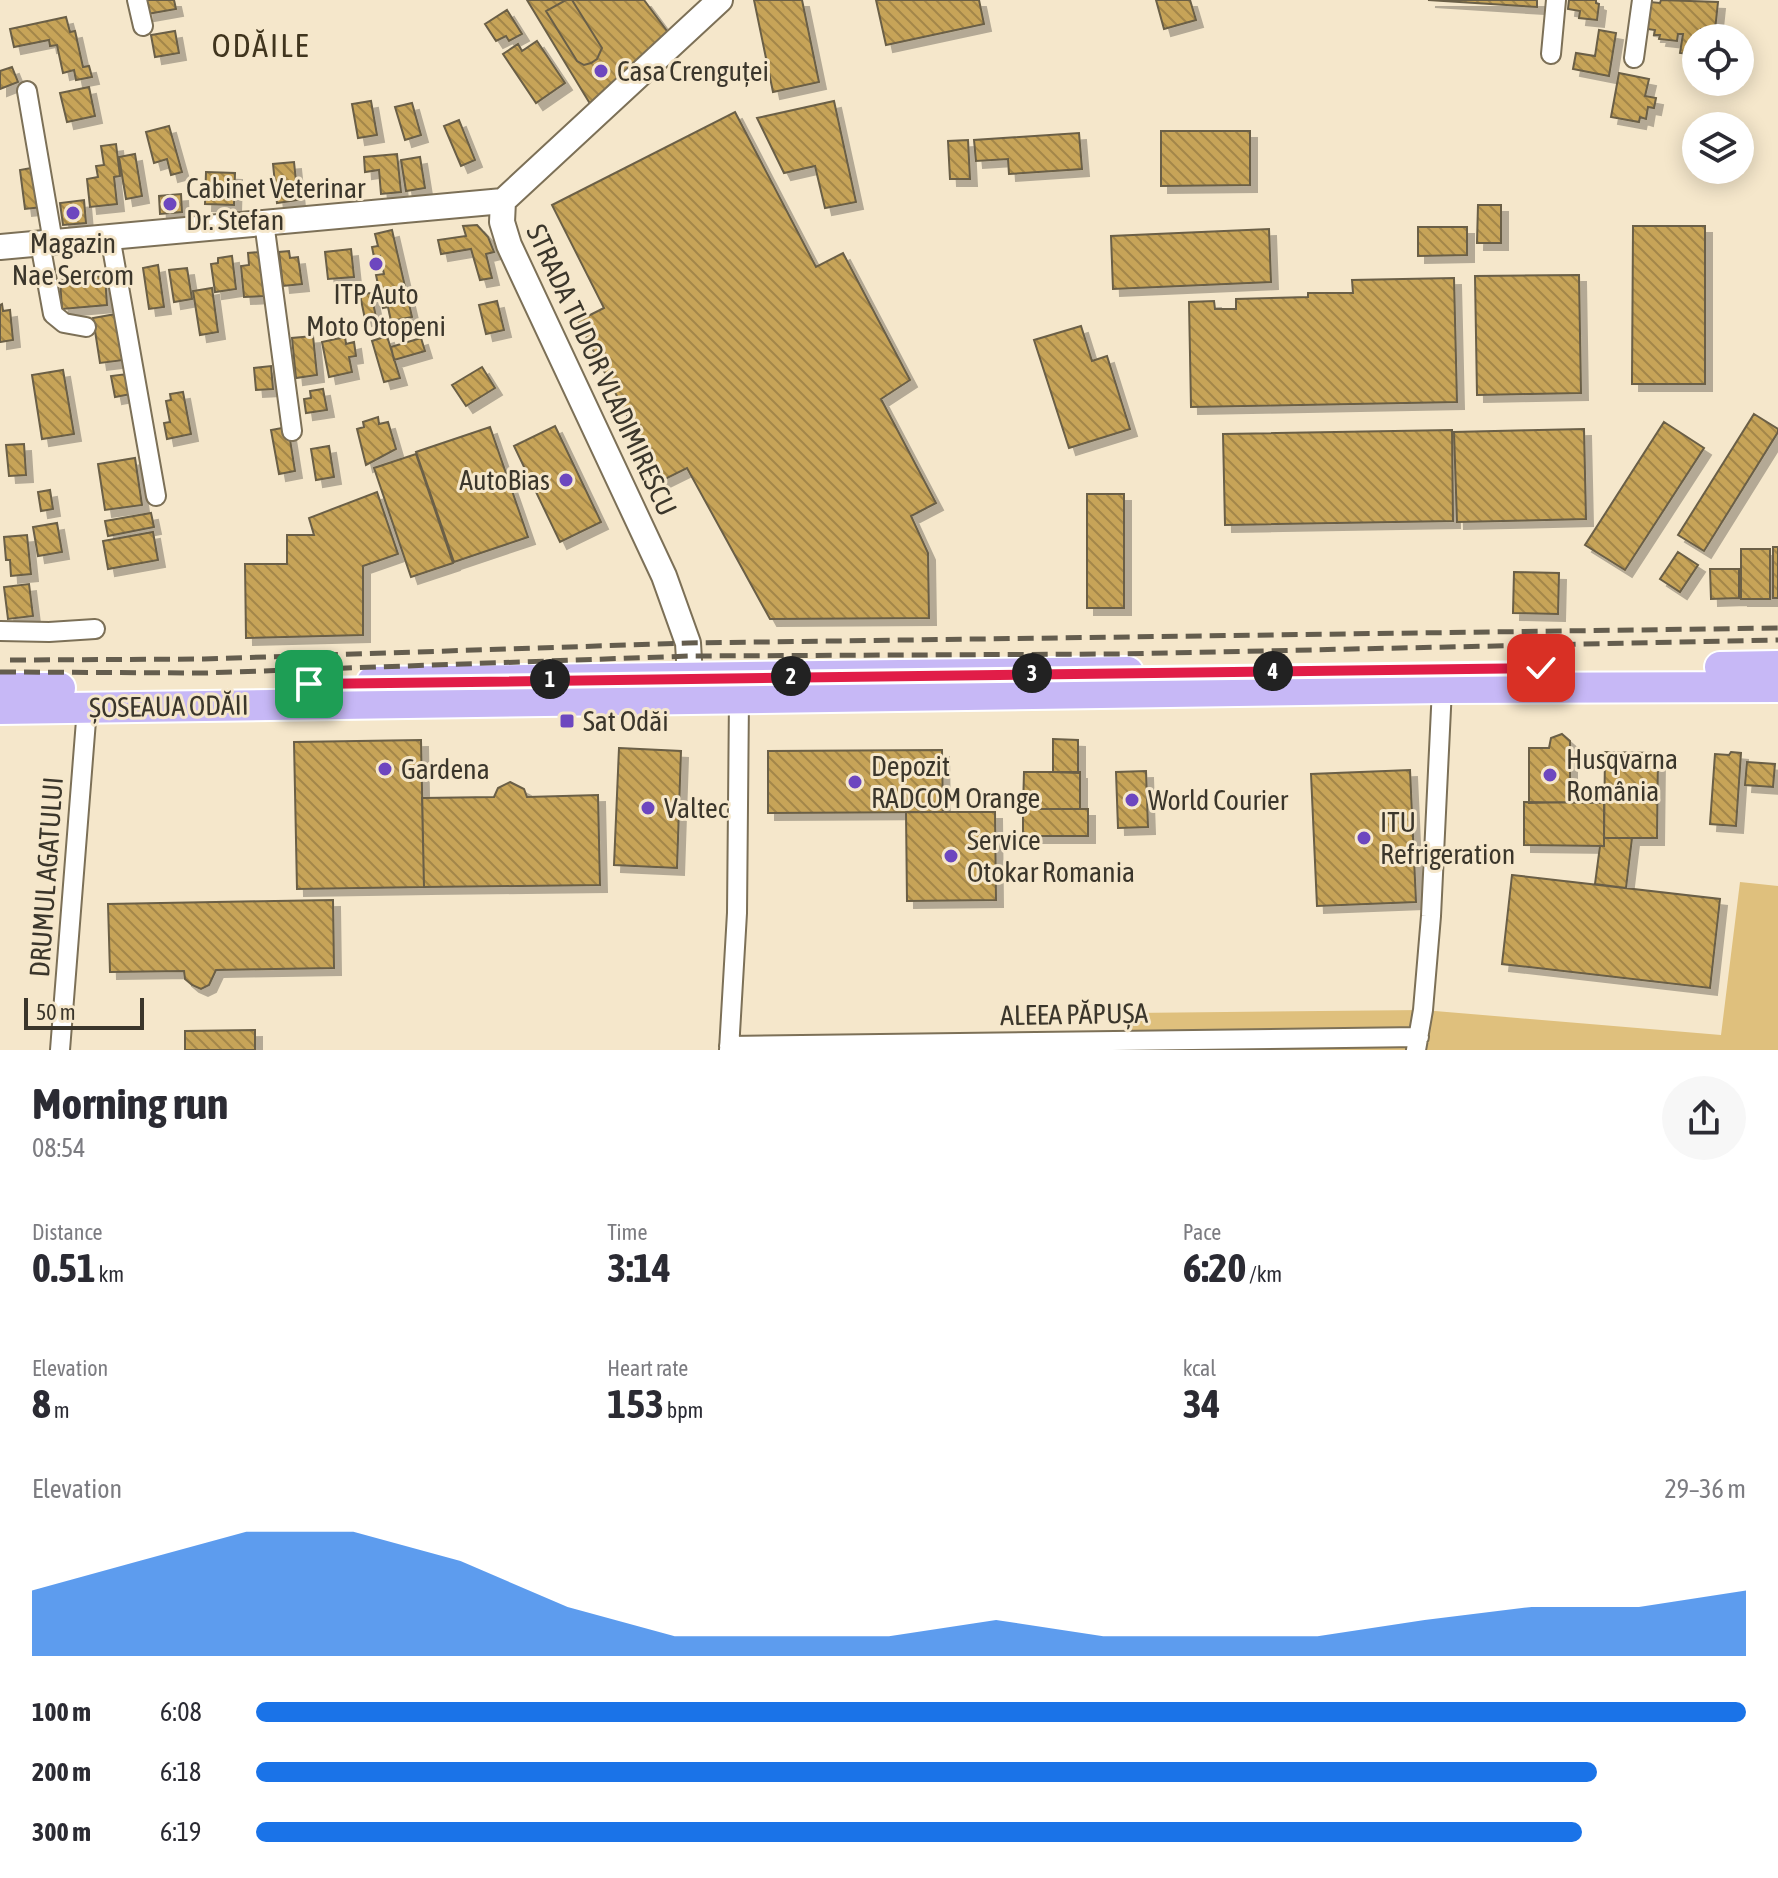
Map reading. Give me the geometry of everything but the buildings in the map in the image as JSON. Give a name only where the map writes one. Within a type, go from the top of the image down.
[{"type":"main road","name":"ȘOSEAUA ODĂII","points":[[0,688],[690,677],[1778,666]]},
{"type":"main road","name":"ȘOSEAUA ODĂII","points":[[0,709],[1442,688],[1778,687]]},
{"type":"street","points":[[137,0],[143,26]]},
{"type":"street","points":[[503,201],[720,0]]},
{"type":"street","points":[[1551,54],[1556,0]]},
{"type":"street","points":[[1634,58],[1642,0]]},
{"type":"street","points":[[27,91],[47,242],[49,307],[64,323],[86,327]]},
{"type":"street","name":"STRADA TUDOR VLADIMIRESCU","points":[[0,247],[503,201],[502,222],[509,245],[664,576],[688,643],[690,677]]},
{"type":"street","points":[[264,222],[292,431]]},
{"type":"street","points":[[110,236],[156,496]]},
{"type":"street","points":[[0,631],[95,629]]},
{"type":"street","points":[[1418,1044],[1431,916],[1442,688]]},
{"type":"street","points":[[729,1048],[737,913],[739,698]]},
{"type":"street","name":"DRUMUL AGATULUI","points":[[60,1050],[87,708]]},
{"type":"street","name":"ALEEA PĂPUȘA","points":[[729,1048],[1418,1044]]},
{"type":"shaded area","points":[[1740,882],[1778,886],[1778,1050],[1128,1050],[1131,1013],[1423,1010],[1721,1035]]},
{"type":"railway","points":[[10,660],[204,659],[688,643],[1778,628]]},
{"type":"railway","points":[[0,672],[205,673],[690,656],[1117,654],[1778,640]]},
{"type":"place","name":"Casa Crenguței","points":[[601,71]]},
{"type":"place","name":"Cabinet Veterinar Dr. Stefan","points":[[170,204]]},
{"type":"place","name":"Magazin Nae Sercom","points":[[73,213]]},
{"type":"place","name":"ITP Auto Moto Otopeni","points":[[376,264]]},
{"type":"place","name":"AutoBias","points":[[566,480]]},
{"type":"place","name":"Sat Odăi","points":[[567,721]]},
{"type":"place","name":"Gardena","points":[[385,769]]},
{"type":"place","name":"Husqvarna România","points":[[1550,775]]},
{"type":"place","name":"Depozit RADCOM Orange","points":[[855,782]]},
{"type":"place","name":"World Courier","points":[[1132,800]]},
{"type":"place","name":"Valtec","points":[[648,808]]},
{"type":"place","name":"ITU Refrigeration","points":[[1364,838]]},
{"type":"place","name":"Service Otokar Romania","points":[[951,856]]},
{"type":"district","name":"ODĂILE","points":[[261,45]]},
{"type":"route","points":[[309,684],[1541,668]]}]
